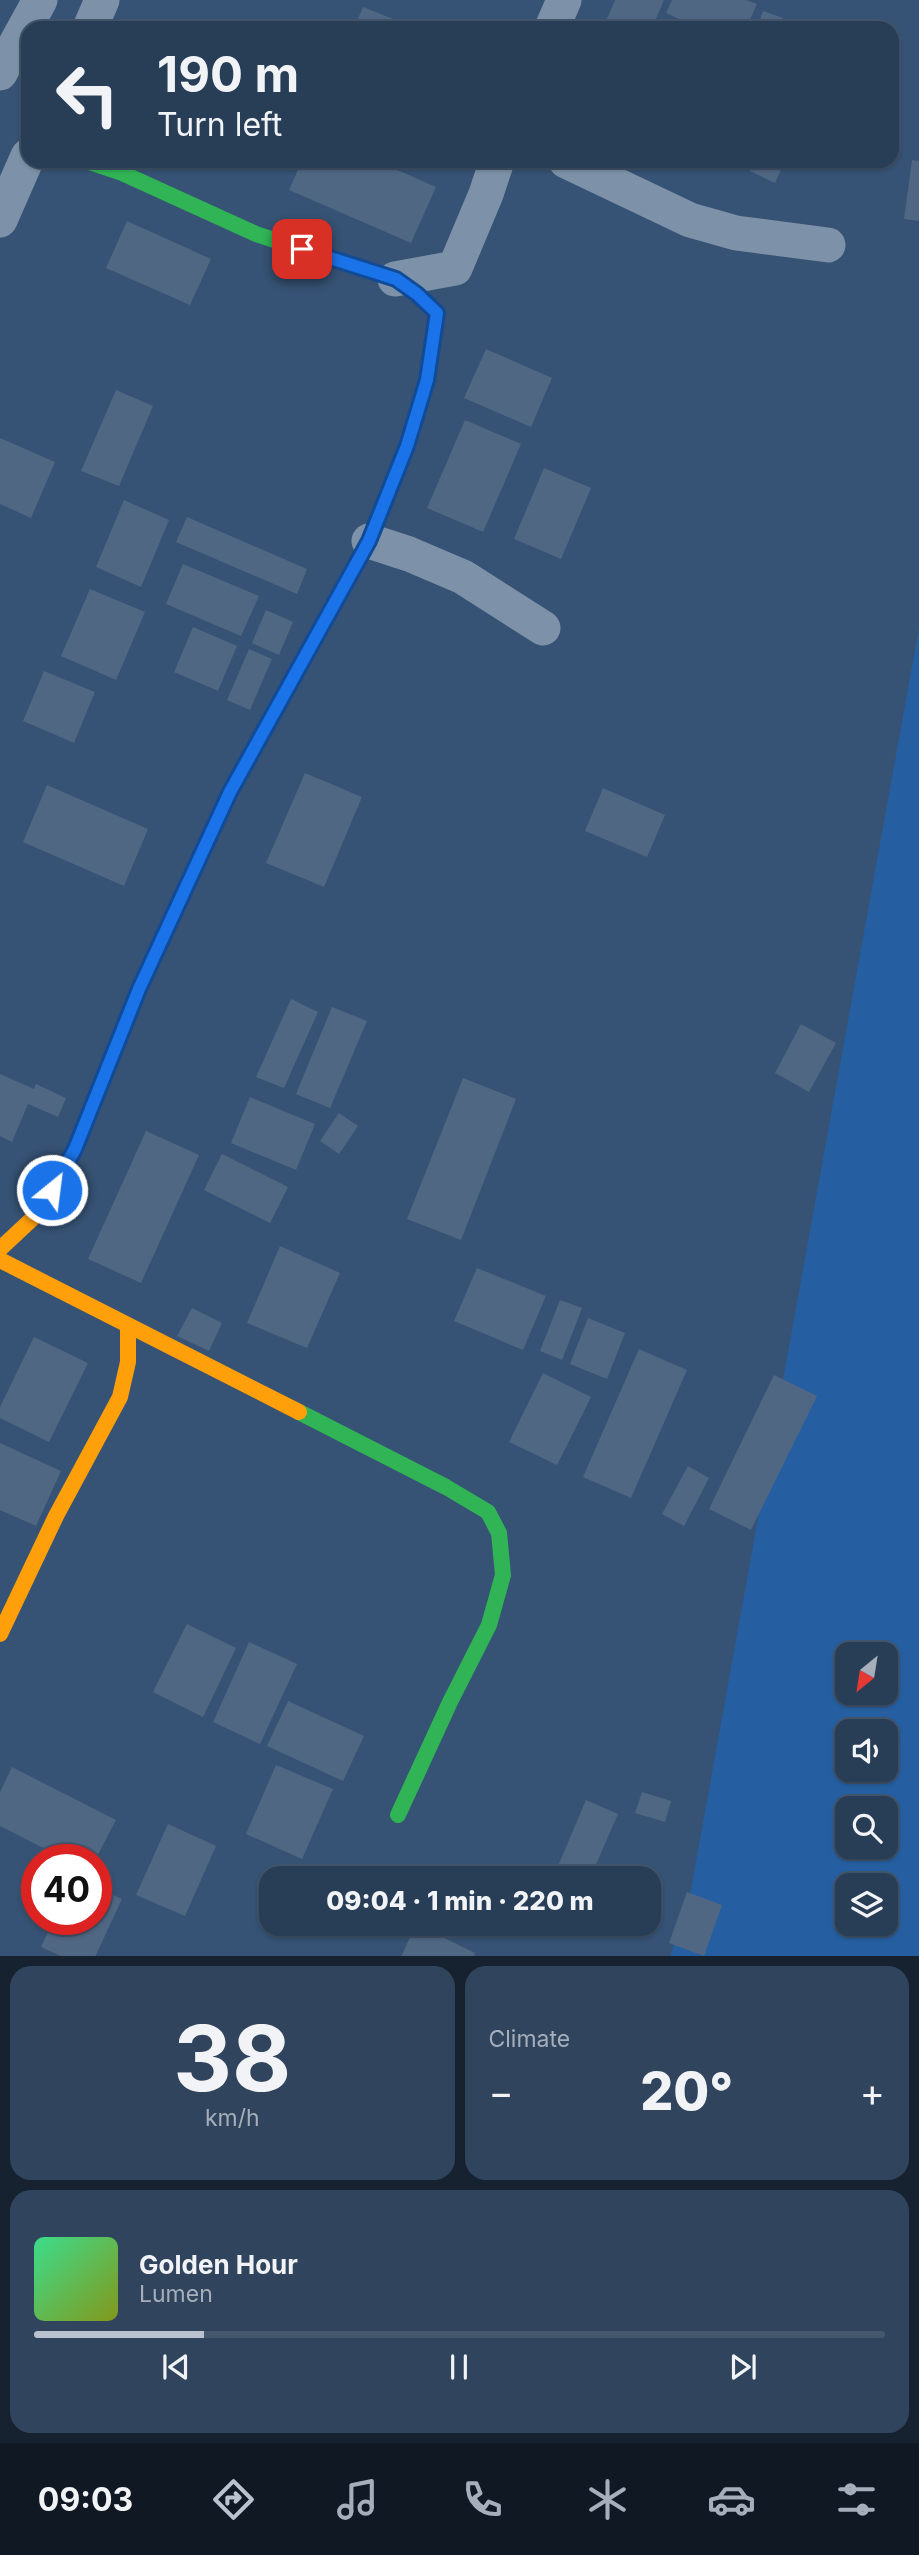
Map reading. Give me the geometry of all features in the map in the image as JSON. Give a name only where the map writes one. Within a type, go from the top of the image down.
[{"type":"street","points":[[28,21],[40,0]]},
{"type":"street","points":[[93,21],[102,0]]},
{"type":"street","points":[[555,21],[564,0]]},
{"type":"street","points":[[0,73],[21,35]]},
{"type":"street","points":[[0,220],[23,168]]},
{"type":"street","points":[[107,168],[256,234],[396,279],[437,313]]},
{"type":"street","points":[[0,1249],[31,1220],[75,1149],[139,989],[230,792],[369,541],[407,446],[427,380],[437,313],[486,194],[494,168]]},
{"type":"street","points":[[581,168],[690,220],[736,233],[828,245]]},
{"type":"street","points":[[396,279],[455,268]]},
{"type":"street","points":[[369,541],[409,554],[463,577],[543,628]]},
{"type":"street","points":[[0,1260],[446,1487],[488,1512],[499,1533],[503,1575],[489,1625],[398,1815]]},
{"type":"street","points":[[0,1634],[56,1516],[120,1396],[127,1379],[128,1326]]},
{"type":"shaded area","points":[[919,628],[919,1956],[670,1956],[689,1900]]},
{"type":"building","points":[[615,0],[664,0],[655,21],[606,21]]},
{"type":"building","points":[[672,0],[746,0],[757,4],[749,21],[683,21],[666,13]]},
{"type":"building","points":[[363,7],[398,21],[357,21]]},
{"type":"building","points":[[763,11],[783,18],[782,21],[759,21]]},
{"type":"building","points":[[912,160],[919,161],[919,221],[904,219]]},
{"type":"building","points":[[299,168],[393,168],[436,187],[411,243],[289,190]]},
{"type":"building","points":[[752,168],[782,168],[775,183],[750,171]]},
{"type":"building","points":[[127,221],[211,259],[190,305],[106,268]]},
{"type":"building","points":[[486,349],[552,378],[531,427],[464,398]]},
{"type":"building","points":[[116,390],[153,406],[119,486],[81,471]]},
{"type":"building","points":[[465,420],[521,444],[483,532],[427,508]]},
{"type":"building","points":[[0,438],[55,462],[31,518],[0,504]]},
{"type":"building","points":[[544,468],[591,488],[561,559],[514,539]]},
{"type":"building","points":[[124,500],[169,520],[141,587],[96,567]]},
{"type":"building","points":[[187,517],[307,569],[297,594],[176,542]]},
{"type":"building","points":[[183,564],[259,596],[241,636],[166,604]]},
{"type":"building","points":[[90,589],[145,612],[116,680],[61,656]]},
{"type":"building","points":[[266,610],[293,622],[279,655],[252,643]]},
{"type":"building","points":[[193,627],[237,646],[218,691],[174,672]]},
{"type":"building","points":[[249,649],[272,659],[250,710],[227,700]]},
{"type":"building","points":[[44,671],[95,692],[74,743],[23,721]]},
{"type":"building","points":[[305,773],[362,797],[324,887],[266,863]]},
{"type":"building","points":[[47,785],[148,829],[124,886],[23,842]]},
{"type":"building","points":[[603,788],[665,815],[647,857],[585,831]]},
{"type":"building","points":[[291,999],[318,1012],[284,1088],[256,1077]]},
{"type":"building","points":[[332,1007],[367,1021],[330,1108],[296,1094]]},
{"type":"building","points":[[801,1024],[836,1043],[809,1092],[775,1073]]},
{"type":"building","points":[[0,1074],[34,1089],[36,1084],[66,1098],[58,1117],[28,1104],[12,1142],[0,1136]]},
{"type":"building","points":[[463,1078],[516,1099],[461,1240],[407,1219]]},
{"type":"building","points":[[250,1097],[315,1124],[296,1170],[231,1143]]},
{"type":"building","points":[[339,1113],[358,1126],[339,1154],[320,1141]]},
{"type":"building","points":[[146,1131],[199,1155],[141,1283],[88,1259]]},
{"type":"building","points":[[222,1154],[288,1187],[270,1223],[204,1190]]},
{"type":"building","points":[[280,1246],[340,1273],[307,1348],[247,1323]]},
{"type":"building","points":[[477,1268],[546,1296],[523,1350],[454,1321]]},
{"type":"building","points":[[560,1300],[582,1308],[562,1360],[540,1351]]},
{"type":"building","points":[[192,1308],[222,1323],[209,1351],[177,1336]]},
{"type":"building","points":[[588,1318],[625,1333],[607,1379],[570,1364]]},
{"type":"building","points":[[34,1337],[88,1363],[49,1442],[0,1418],[0,1407]]},
{"type":"building","points":[[639,1349],[687,1370],[631,1498],[583,1477]]},
{"type":"building","points":[[543,1373],[591,1397],[557,1465],[509,1442]]},
{"type":"building","points":[[774,1375],[817,1396],[751,1530],[709,1509]]},
{"type":"building","points":[[0,1443],[61,1471],[36,1526],[0,1510]]},
{"type":"building","points":[[688,1466],[709,1478],[684,1526],[662,1514]]},
{"type":"building","points":[[187,1624],[236,1648],[203,1717],[153,1692]]},
{"type":"building","points":[[249,1642],[297,1664],[260,1744],[213,1722]]},
{"type":"building","points":[[288,1701],[364,1736],[343,1781],[267,1746]]},
{"type":"building","points":[[276,1765],[333,1789],[302,1859],[246,1834]]},
{"type":"building","points":[[12,1767],[116,1820],[103,1844],[35,1844],[0,1826],[0,1792]]},
{"type":"building","points":[[642,1792],[671,1801],[665,1822],[635,1813]]},
{"type":"building","points":[[586,1800],[618,1814],[595,1866],[558,1866]]},
{"type":"building","points":[[168,1824],[216,1846],[185,1916],[136,1895]]},
{"type":"building","points":[[687,1892],[722,1905],[704,1956],[669,1943]]},
{"type":"building","points":[[112,1894],[122,1899],[112,1920]]},
{"type":"building","points":[[47,1935],[105,1935],[95,1956],[61,1956],[41,1947]]},
{"type":"building","points":[[411,1936],[440,1936],[475,1953],[474,1956],[401,1956]]},
{"type":"traffic: fast","points":[[107,168],[256,234],[395,279],[417,294],[437,313],[427,380],[407,446],[369,541],[230,792],[213,829]]},
{"type":"traffic: fast","points":[[299,1412],[446,1487],[488,1512],[499,1533],[503,1575],[489,1625],[398,1815]]},
{"type":"traffic: slow","points":[[0,1249],[31,1220],[75,1149],[139,989],[213,829]]},
{"type":"traffic: slow","points":[[0,1260],[299,1412]]},
{"type":"traffic: slow","points":[[0,1634],[56,1516],[120,1397],[128,1362],[128,1326]]},
{"type":"route","points":[[52,1190],[75,1149],[139,989],[230,792],[369,541],[407,446],[427,380],[437,313],[396,279],[302,249]]}]
